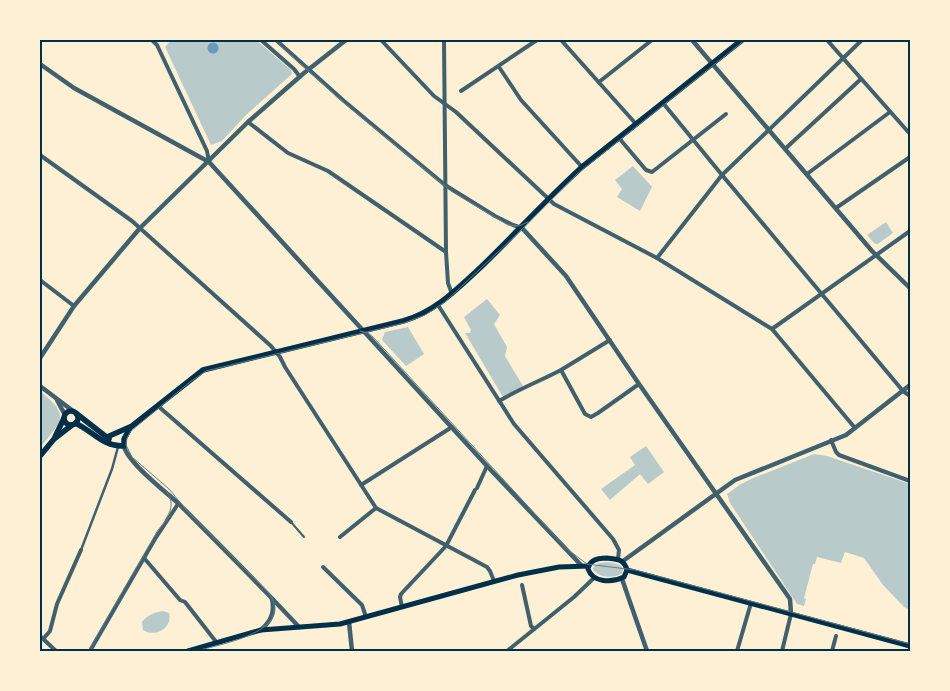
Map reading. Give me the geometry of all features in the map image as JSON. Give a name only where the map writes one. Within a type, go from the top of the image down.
[{"type":"main road","points":[[107,437],[132,426],[203,370],[415,318],[440,304],[522,228],[582,167],[742,40]]},
{"type":"main road","points":[[54,439],[64,417],[69,411],[75,412],[118,446]]},
{"type":"main road","points":[[40,456],[54,439],[78,420],[75,412]]},
{"type":"main road","points":[[64,417],[66,422],[74,424],[105,444],[118,446]]},
{"type":"main road","points":[[118,446],[132,426]]},
{"type":"main road","points":[[627,570],[622,578],[610,581],[594,578],[589,573],[589,566],[593,561],[602,558],[620,560],[627,570],[910,646]]},
{"type":"main road","points":[[188,651],[261,630],[349,622],[494,581],[559,567],[589,566]]},
{"type":"street","points":[[152,40],[157,45],[207,151],[209,162]]},
{"type":"street","points":[[157,45],[162,40]]},
{"type":"street","points":[[261,40],[294,69],[300,77]]},
{"type":"street","points":[[276,40],[445,185],[500,218],[522,228],[566,276],[639,384],[790,599],[791,614],[782,651]]},
{"type":"street","points":[[40,358],[74,306],[140,228],[248,122],[309,69],[346,40]]},
{"type":"street","points":[[381,40],[430,91],[456,112],[548,200],[657,258],[772,329],[855,428]]},
{"type":"street","points":[[444,40],[446,252],[448,283],[452,294]]},
{"type":"street","points":[[461,91],[538,40]]},
{"type":"street","points":[[561,40],[636,124]]},
{"type":"street","points":[[599,82],[652,40]]},
{"type":"street","points":[[692,40],[876,255],[910,288]]},
{"type":"street","points":[[827,40],[910,134]]},
{"type":"street","points":[[657,258],[722,175],[862,40]]},
{"type":"street","points":[[40,64],[74,88],[209,162],[581,566]]},
{"type":"street","points":[[499,67],[521,100],[582,167]]},
{"type":"street","points":[[786,148],[861,79]]},
{"type":"street","points":[[663,103],[821,294],[903,391],[910,396]]},
{"type":"street","points":[[807,174],[890,112]]},
{"type":"street","points":[[619,138],[646,170],[650,172],[655,171],[726,114]]},
{"type":"street","points":[[248,122],[288,153],[328,171],[446,252]]},
{"type":"street","points":[[40,155],[132,221],[276,352],[376,508],[487,567],[494,581]]},
{"type":"street","points":[[836,208],[910,157]]},
{"type":"street","points":[[772,329],[910,231]]},
{"type":"street","points":[[40,280],[74,306]]},
{"type":"street","points":[[440,304],[450,324],[514,424],[613,539],[619,550],[620,560],[745,475],[846,435],[910,385]]},
{"type":"street","points":[[500,401],[522,388],[561,370],[610,340]]},
{"type":"street","points":[[561,370],[587,416],[591,417],[639,384]]},
{"type":"street","points":[[40,386],[75,412]]},
{"type":"street","points":[[56,399],[64,417]]},
{"type":"street","points":[[158,406],[291,522]]},
{"type":"street","points":[[361,485],[452,427]]},
{"type":"street","points":[[831,440],[839,455],[910,481]]},
{"type":"street","points":[[56,651],[42,637],[50,632],[56,604],[81,550],[112,469],[118,446],[299,627]]},
{"type":"street","points":[[402,607],[401,594],[446,546],[488,466]]},
{"type":"street","points":[[90,651],[178,504]]},
{"type":"street","points":[[340,538],[376,508]]},
{"type":"street","points":[[144,558],[180,600],[184,602],[217,643]]},
{"type":"street","points":[[323,567],[362,605],[366,617]]},
{"type":"street","points":[[507,651],[580,592],[594,578]]},
{"type":"street","points":[[622,578],[647,651]]},
{"type":"street","points":[[522,585],[531,626],[534,629]]},
{"type":"street","points":[[261,630],[268,623],[272,615],[271,598]]},
{"type":"street","points":[[737,651],[751,603]]},
{"type":"street","points":[[349,622],[352,651]]},
{"type":"street","points":[[832,651],[836,636]]},
{"type":"lane","points":[[291,522],[304,537]]},
{"type":"shaded area","points":[[171,40],[256,40],[291,70],[292,74],[248,113],[222,141],[211,145],[165,47]]},
{"type":"shaded area","points":[[633,166],[652,187],[640,211],[617,197],[622,189],[615,180]]},
{"type":"shaded area","points":[[886,222],[893,233],[878,244],[875,244],[867,235]]},
{"type":"shaded area","points":[[487,299],[500,315],[494,324],[507,347],[505,356],[523,386],[503,397],[465,333],[470,333],[471,330],[464,317]]},
{"type":"shaded area","points":[[408,327],[424,354],[406,366],[382,340],[385,332]]},
{"type":"shaded area","points":[[40,391],[56,407],[60,418],[54,431],[40,448]]},
{"type":"shaded area","points":[[646,446],[664,472],[648,484],[640,474],[610,500],[601,489],[635,465],[630,457]]},
{"type":"shaded area","points":[[814,454],[827,456],[910,484],[910,610],[904,607],[883,585],[864,558],[845,552],[841,563],[817,557],[815,564],[813,564],[804,598],[806,599],[804,606],[797,604],[730,503],[727,494],[741,484]]},
{"type":"shaded area","points":[[609,562],[620,565],[623,569],[622,573],[607,577],[593,570],[599,563]]},
{"type":"shaded area","points":[[163,611],[169,613],[170,618],[166,627],[153,633],[143,630],[142,622],[146,617]]},
{"type":"water","points":[[213,42],[219,48],[213,54],[207,48]]},
{"type":"tram line","points":[[274,40],[343,102],[451,191],[508,225],[519,226],[528,222]]},
{"type":"tram line","points":[[196,651],[238,639],[266,626],[273,616],[274,605],[267,591],[188,512],[169,489],[132,457],[126,445],[131,431],[206,371],[404,323],[425,315],[445,302],[577,174],[745,40]]},
{"type":"tram line","points":[[360,331],[368,333],[373,337],[567,549],[587,564],[635,570],[910,644]]},
{"type":"tram line","points":[[165,520],[171,506],[170,498],[166,491]]},
{"type":"tram line","points":[[88,651],[158,530],[170,516]]}]
